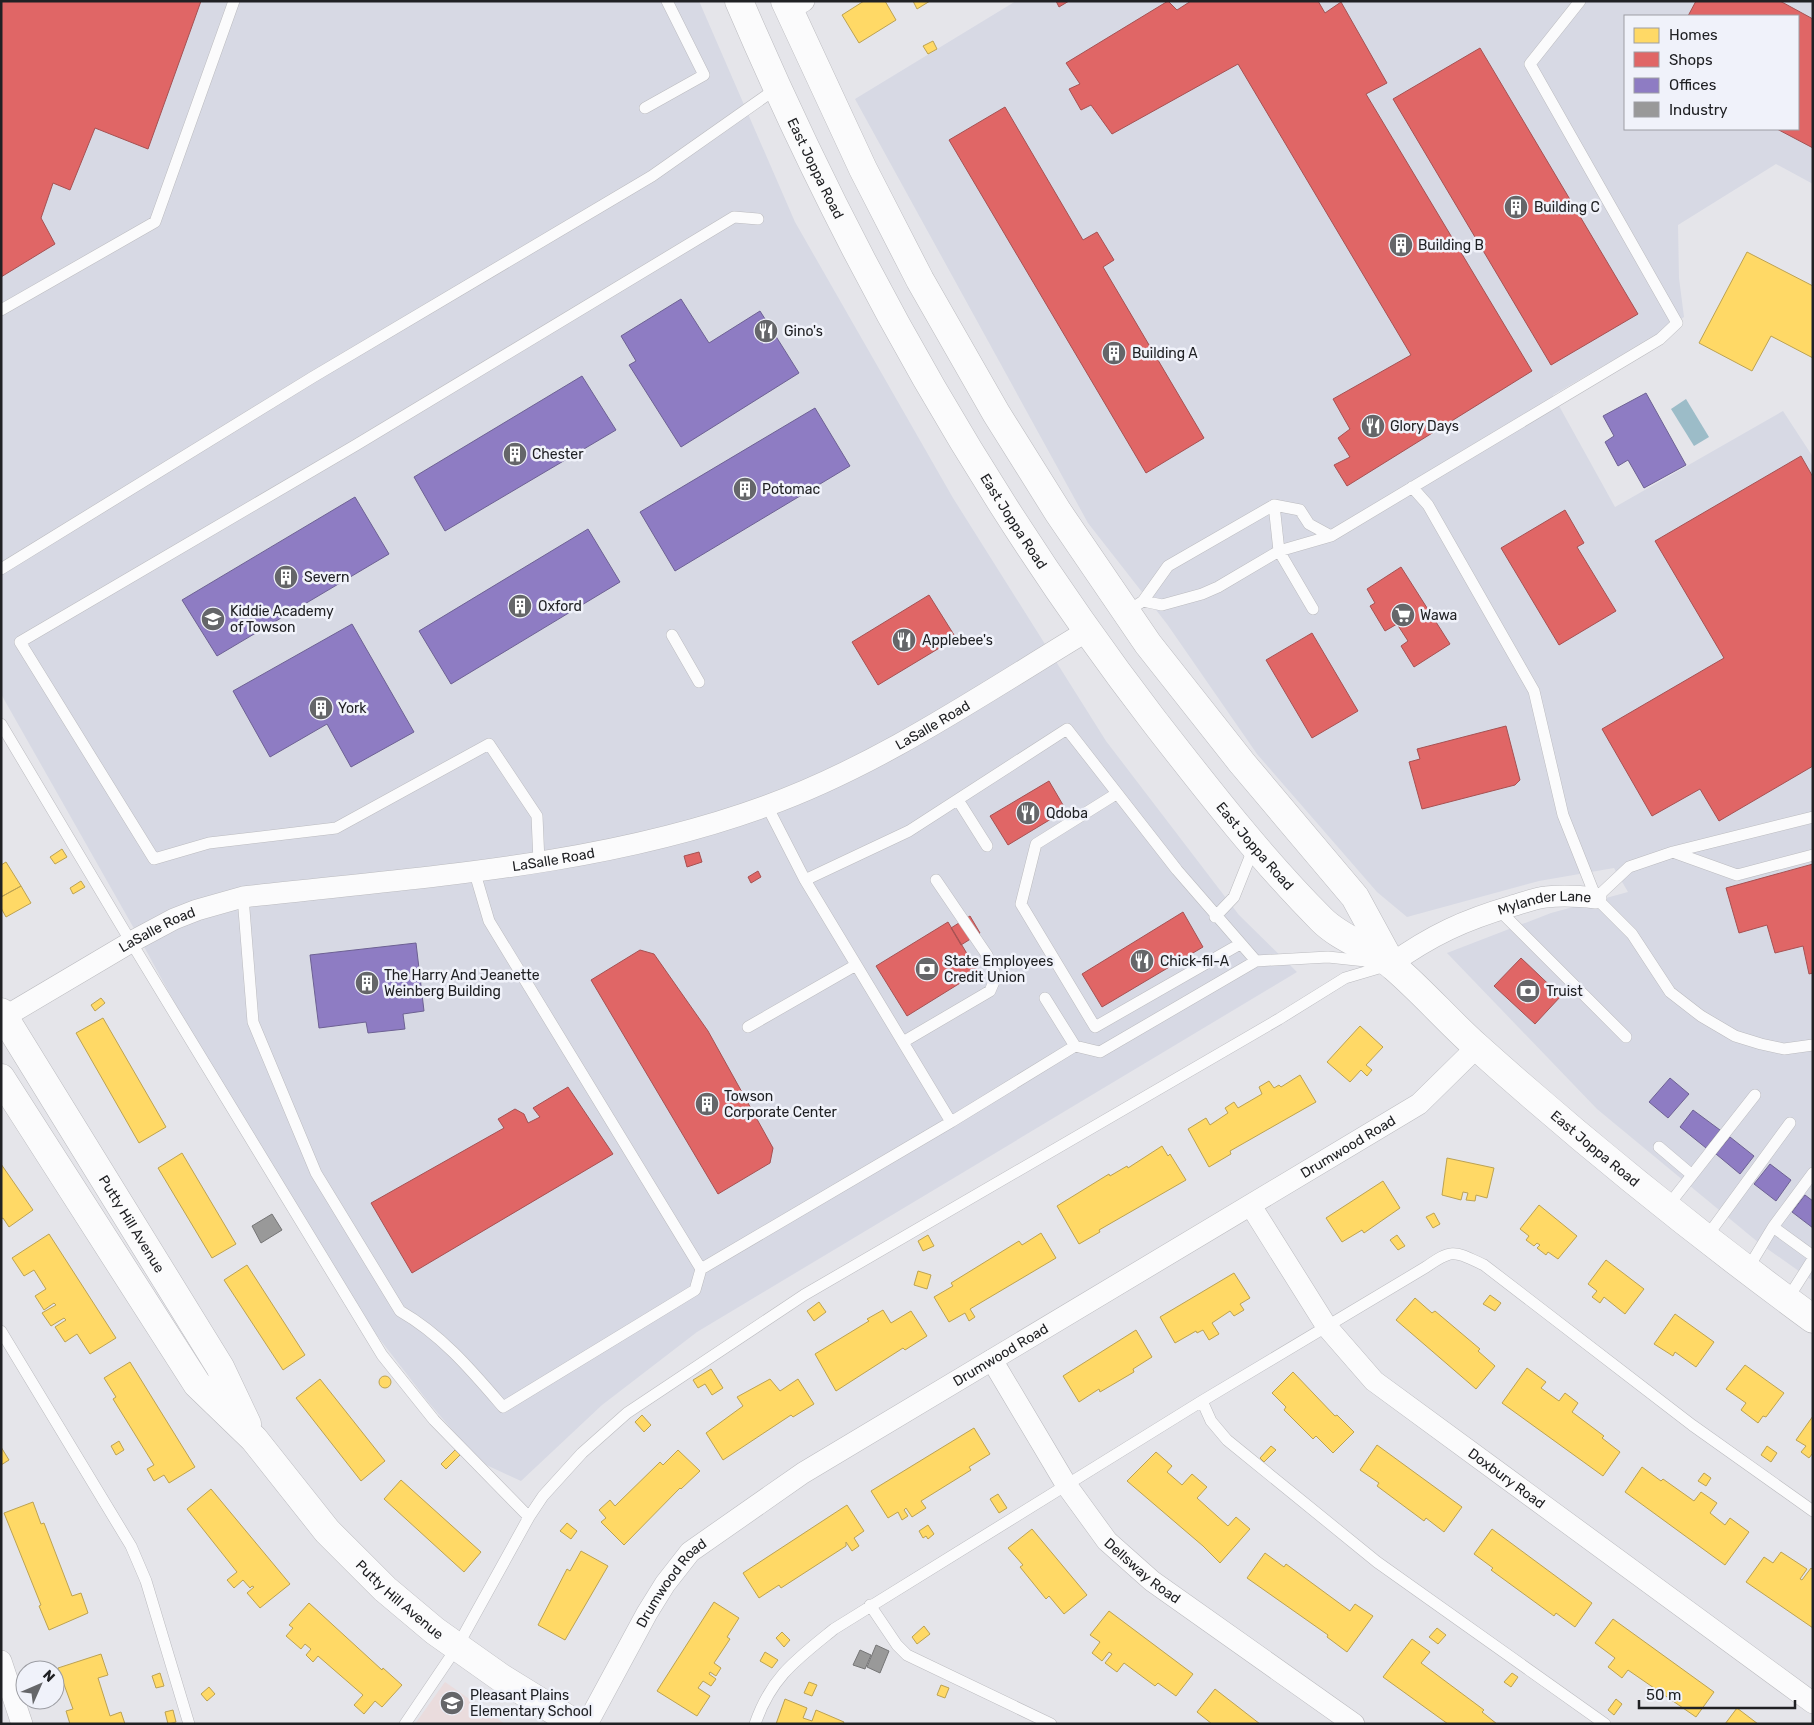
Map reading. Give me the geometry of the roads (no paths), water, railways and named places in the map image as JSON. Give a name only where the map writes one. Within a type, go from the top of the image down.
[{"type":"main road","name":"East Joppa Road","points":[[739,1],[824,188],[948,415],[1087,632],[1187,764],[1326,925],[1391,964],[1477,1047],[1666,1208],[1813,1318]]},
{"type":"main road","name":"East Joppa Road","points":[[792,4],[862,169],[920,280],[996,413],[1134,606],[1242,763],[1355,897],[1391,964]]},
{"type":"main road","points":[[824,188],[862,169]]},
{"type":"main road","points":[[1087,632],[1134,606]]},
{"type":"main road","name":"Putty Hill Avenue","points":[[2,1016],[220,1367],[254,1439]]},
{"type":"main road","name":"Putty Hill Avenue","points":[[1,1078],[197,1384],[254,1439],[300,1499],[356,1561],[413,1613],[507,1682],[576,1724]]},
{"type":"street","name":"LaSalle Road","points":[[2,1016],[131,942],[196,910],[243,897],[540,862],[612,849],[662,837],[767,806],[846,772],[913,735],[1087,632]]},
{"type":"street","name":"Mylander Lane","points":[[1391,964],[1425,940],[1454,926],[1498,910],[1544,897],[1596,898]]},
{"type":"street","name":"Drumwood Road","points":[[587,1724],[647,1613],[669,1577],[690,1552],[803,1473],[1419,1104],[1477,1047]]},
{"type":"street","name":"Doxbury Road","points":[[1251,1206],[1327,1327],[1374,1381],[1813,1703]]},
{"type":"street","name":"Dellsway Road","points":[[992,1360],[1067,1486],[1107,1541],[1129,1563],[1354,1724]]},
{"type":"street","points":[[1,1661],[22,1724]]},
{"type":"lane","points":[[1,310],[155,222],[234,1]]},
{"type":"lane","points":[[645,108],[704,75],[668,1]]},
{"type":"lane","points":[[1134,606],[1162,605],[1202,594],[1218,587],[1279,550],[1331,536],[1660,339],[1677,323],[1530,64],[1580,1]]},
{"type":"lane","points":[[1,569],[313,377],[652,176],[777,88]]},
{"type":"lane","points":[[540,862],[537,816],[489,744],[336,828],[209,843],[154,859],[20,642],[356,445],[734,217],[758,219]]},
{"type":"lane","points":[[1412,487],[1428,505],[1534,691],[1563,815],[1596,898],[1632,934],[1670,992],[1702,1016],[1735,1036],[1760,1044],[1784,1049],[1813,1044]]},
{"type":"lane","points":[[1134,606],[1168,566],[1274,505],[1300,510],[1309,524],[1331,536]]},
{"type":"lane","points":[[1274,505],[1279,550],[1314,609]]},
{"type":"lane","points":[[672,635],[699,682]]},
{"type":"lane","points":[[1,724],[382,1355],[434,1420],[529,1516]]},
{"type":"lane","points":[[806,880],[909,830],[1067,729],[1116,794],[1215,917],[1256,962]]},
{"type":"lane","points":[[1116,794],[1036,844],[1021,904],[1095,1027],[1240,944]]},
{"type":"lane","points":[[958,800],[987,846]]},
{"type":"lane","points":[[767,806],[806,880],[951,1122]]},
{"type":"lane","name":"Mylander Lane","points":[[1596,898],[1629,867],[1672,852],[1813,817]]},
{"type":"lane","points":[[1215,917],[1234,897],[1255,845]]},
{"type":"lane","points":[[1672,852],[1737,874],[1813,855]]},
{"type":"lane","points":[[474,870],[489,921],[702,1269]]},
{"type":"lane","points":[[903,1042],[990,991],[996,977],[987,955],[936,880]]},
{"type":"lane","points":[[243,897],[253,1022],[316,1173],[400,1311],[424,1324],[438,1337],[465,1363],[503,1407],[695,1290],[702,1269],[951,1122],[1075,1046]]},
{"type":"lane","points":[[1498,910],[1626,1037]]},
{"type":"lane","points":[[1045,998],[1075,1046],[1100,1052],[1256,962],[1328,957],[1391,964]]},
{"type":"lane","points":[[405,1724],[457,1647],[529,1516],[543,1496],[582,1453],[628,1413],[804,1295],[1279,1019],[1345,978],[1391,964]]},
{"type":"lane","points":[[748,1027],[856,965]]},
{"type":"lane","points":[[1666,1208],[1755,1095]]},
{"type":"lane","points":[[1706,1239],[1790,1124]]},
{"type":"lane","points":[[1659,1147],[1692,1176]]},
{"type":"lane","points":[[1747,1270],[1773,1227],[1813,1173]]},
{"type":"lane","points":[[1773,1227],[1813,1258],[1788,1300]]},
{"type":"lane","points":[[755,1724],[767,1692],[783,1672],[834,1629],[1202,1401],[1445,1254],[1459,1253],[1484,1265],[1692,1425],[1813,1511]]},
{"type":"lane","points":[[1,1332],[131,1546],[146,1581],[189,1724]]},
{"type":"lane","points":[[1202,1401],[1211,1421],[1227,1440],[1377,1562],[1606,1724]]},
{"type":"lane","points":[[870,1605],[897,1645],[907,1655],[1051,1724]]},
{"type":"water","points":[[1686,399],[1709,437],[1694,446],[1671,409]]},
{"type":"place","name":"Building C","points":[[1516,207]]},
{"type":"place","name":"Building B","points":[[1401,245]]},
{"type":"place","name":"Gino's","points":[[766,331]]},
{"type":"place","name":"Building A","points":[[1114,353]]},
{"type":"place","name":"Glory Days","points":[[1373,426]]},
{"type":"place","name":"Chester","points":[[515,454]]},
{"type":"place","name":"Potomac","points":[[745,489]]},
{"type":"place","name":"Severn","points":[[286,577]]},
{"type":"place","name":"Oxford","points":[[520,606]]},
{"type":"place","name":"Wawa","points":[[1403,615]]},
{"type":"place","name":"Kiddie Academy of Towson","points":[[213,619]]},
{"type":"place","name":"Applebee's","points":[[904,640]]},
{"type":"place","name":"York","points":[[321,708]]},
{"type":"place","name":"Qdoba","points":[[1028,813]]},
{"type":"place","name":"Chick-fil-A","points":[[1142,961]]},
{"type":"place","name":"State Employees Credit Union","points":[[927,969]]},
{"type":"place","name":"The Harry And Jeanette Weinberg Building","points":[[367,983]]},
{"type":"place","name":"Truist","points":[[1528,991]]},
{"type":"place","name":"Towson Corporate Center","points":[[707,1104]]},
{"type":"place","name":"Pleasant Plains Elementary School","points":[[452,1703]]}]
